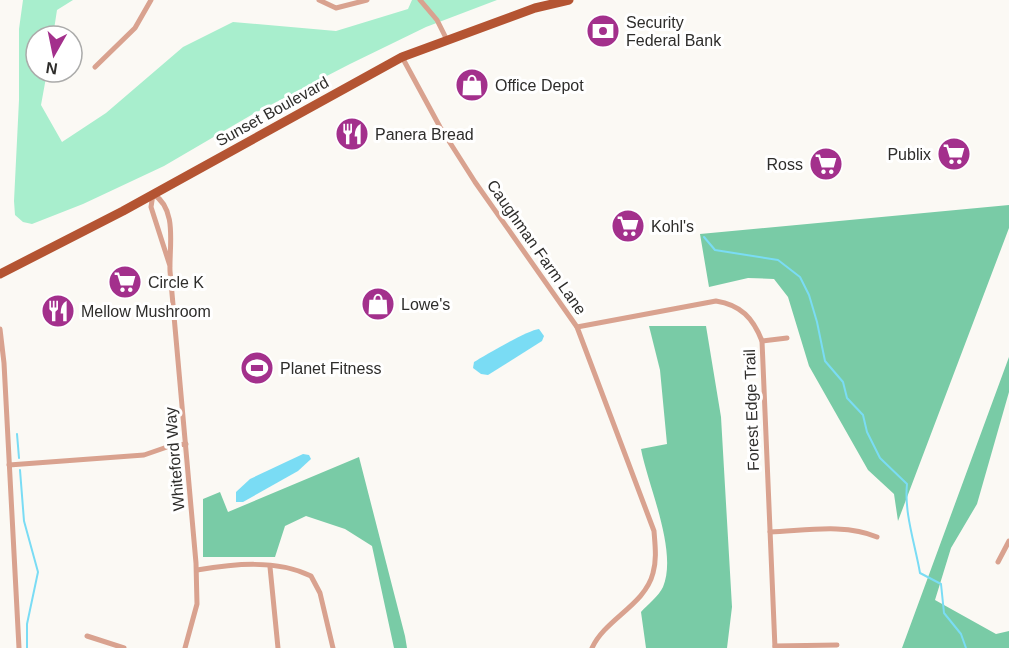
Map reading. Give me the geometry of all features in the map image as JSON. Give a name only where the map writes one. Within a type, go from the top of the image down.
[{"type":"main road","name":"Sunset Boulevard","points":[[0,274],[153,194],[402,57],[534,4],[569,0]]},
{"type":"street","points":[[95,67],[135,28],[151,0]]},
{"type":"street","points":[[319,0],[336,8],[367,0]]},
{"type":"street","points":[[420,0],[437,20],[447,40]]},
{"type":"street","name":"Caughman Farm Lane","points":[[402,57],[440,127],[475,182],[577,327],[654,531],[656,557],[649,586],[599,633],[594,647]]},
{"type":"street","name":"Whiteford Way","points":[[170,266],[172,254],[168,209],[164,201],[153,194],[151,207],[170,266],[197,570],[197,604],[185,648]]},
{"type":"street","name":"Forest Edge Trail","points":[[577,327],[716,301],[737,306],[748,315],[762,341],[775,647]]},
{"type":"street","points":[[0,329],[19,648]]},
{"type":"street","points":[[762,341],[787,339]]},
{"type":"street","points":[[9,465],[144,454],[186,444]]},
{"type":"street","points":[[770,532],[844,530],[865,532],[877,537]]},
{"type":"street","points":[[998,562],[1009,542]]},
{"type":"street","points":[[197,570],[236,563],[270,567],[313,578],[320,593],[333,648]]},
{"type":"street","points":[[270,567],[278,648]]},
{"type":"street","points":[[87,636],[124,648]]},
{"type":"street","points":[[775,647],[837,645]]},
{"type":"green space","points":[[23,0],[73,0],[57,10],[55,24],[24,24],[24,84],[45,84],[41,105],[62,142],[106,113],[183,47],[233,22],[336,31],[408,9],[412,0],[497,0],[426,27],[253,114],[164,166],[83,204],[32,224],[23,222],[15,215],[14,201],[19,100],[19,29]]},
{"type":"green space","points":[[1009,205],[1009,228],[898,521],[894,494],[868,470],[809,366],[788,297],[774,279],[748,278],[709,287],[700,234]]},
{"type":"green space","points":[[649,326],[706,326],[721,417],[732,607],[727,648],[646,648],[641,612],[663,587],[667,572],[667,555],[660,518],[641,449],[667,444],[660,370]]},
{"type":"green space","points":[[1009,357],[1009,392],[977,504],[951,548],[935,600],[996,634],[1009,631],[1009,648],[902,648]]},
{"type":"green space","points":[[359,457],[407,648],[394,648],[372,546],[345,529],[306,516],[285,526],[275,557],[203,557],[203,499],[220,492],[228,512]]},
{"type":"water","points":[[539,329],[544,336],[542,341],[488,375],[481,374],[473,368],[474,362],[487,354],[516,338]]},
{"type":"water","points":[[303,454],[309,455],[311,459],[298,471],[243,502],[236,502],[236,492],[250,479]]},
{"type":"waterway","points":[[704,237],[715,250],[778,260],[800,277],[809,295],[825,361],[843,382],[847,398],[863,415],[867,432],[880,458],[907,484],[908,517],[920,573],[941,584],[944,613],[961,634],[966,648]]},
{"type":"waterway","points":[[17,434],[19,458]]},
{"type":"waterway","points":[[20,470],[24,521],[38,572],[27,624],[27,648]]},
{"type":"place","name":"Security Federal Bank","points":[[603,31]]},
{"type":"place","name":"Office Depot","points":[[472,85]]},
{"type":"place","name":"Panera Bread","points":[[352,134]]},
{"type":"place","name":"Publix","points":[[954,154]]},
{"type":"place","name":"Ross","points":[[826,164]]},
{"type":"place","name":"Kohl's","points":[[628,226]]},
{"type":"place","name":"Circle K","points":[[125,282]]},
{"type":"place","name":"Lowe's","points":[[378,304]]},
{"type":"place","name":"Mellow Mushroom","points":[[58,311]]},
{"type":"place","name":"Planet Fitness","points":[[257,368]]}]
